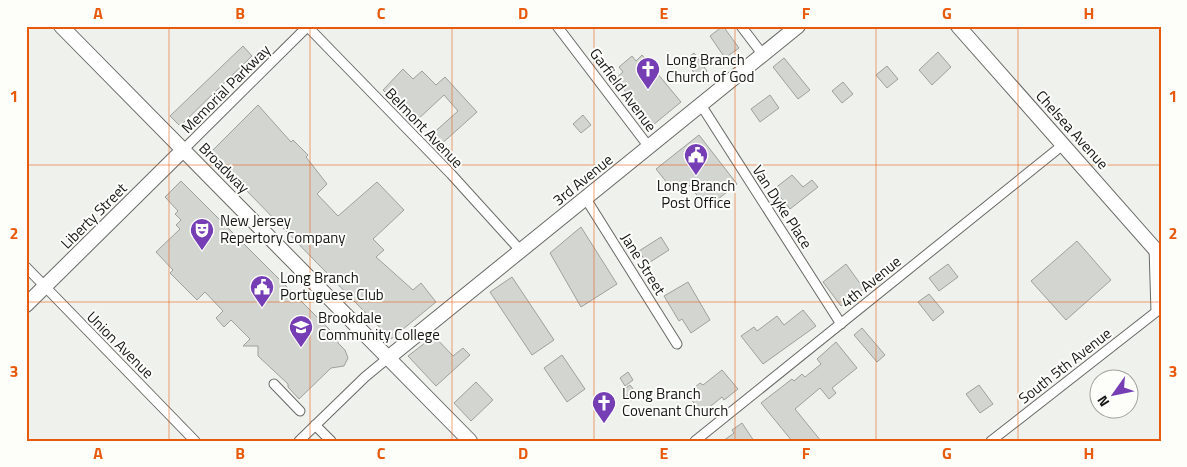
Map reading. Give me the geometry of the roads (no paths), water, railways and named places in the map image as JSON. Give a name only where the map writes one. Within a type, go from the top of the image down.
[{"type":"street","name":"Broadway","points":[[61,26],[470,441]]},
{"type":"street","name":"Garfield Avenue","points":[[557,26],[649,147]]},
{"type":"street","points":[[741,26],[763,55]]},
{"type":"street","name":"3rd Avenue","points":[[388,358],[798,26]]},
{"type":"street","name":"Chelsea Avenue","points":[[958,26],[1158,251]]},
{"type":"street","name":"Memorial Parkway","points":[[183,150],[308,27]]},
{"type":"street","name":"Belmont Avenue","points":[[308,27],[451,174],[520,250]]},
{"type":"street","name":"Van Dyke Place","points":[[701,105],[841,324]]},
{"type":"street","name":"4th Avenue","points":[[695,441],[1064,144]]},
{"type":"street","name":"Liberty Street","points":[[26,304],[183,150]]},
{"type":"street","name":"Jane Street","points":[[586,199],[677,344]]},
{"type":"street","name":"South 5th Avenue","points":[[991,441],[1158,311],[1158,251]]},
{"type":"street","name":"Union Avenue","points":[[26,267],[195,441]]},
{"type":"street","points":[[300,441],[388,358]]},
{"type":"street","points":[[274,384],[300,412]]},
{"type":"street","points":[[316,425],[330,441]]},
{"type":"place","name":"Long Branch Church of God","points":[[648,90]]},
{"type":"place","name":"Long Branch Post Office","points":[[696,176]]},
{"type":"place","name":"New Jersey Repertory Company","points":[[202,251]]},
{"type":"place","name":"Long Branch Portuguese Club","points":[[262,308]]},
{"type":"place","name":"Brookdale Community College","points":[[301,348]]},
{"type":"place","name":"Long Branch Covenant Church","points":[[604,424]]}]
